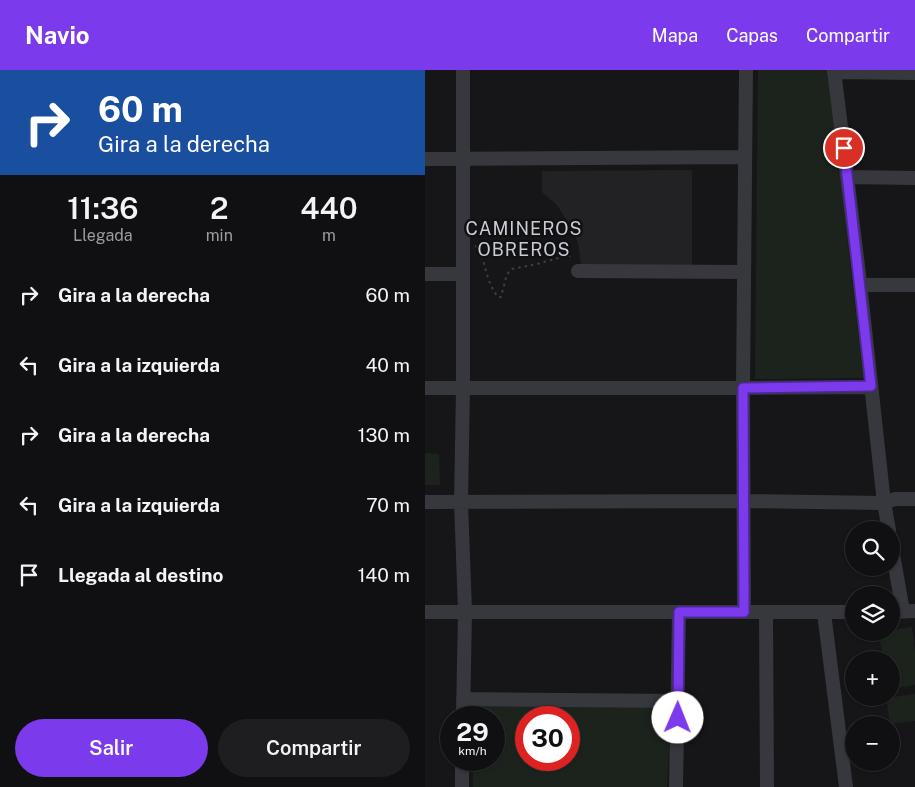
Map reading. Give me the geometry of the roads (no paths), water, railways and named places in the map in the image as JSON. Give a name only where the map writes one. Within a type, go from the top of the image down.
[{"type":"street","points":[[463,70],[461,502],[465,611],[463,706]]},
{"type":"street","points":[[744,612],[743,388],[746,70]]},
{"type":"street","points":[[887,521],[834,71],[915,73]]},
{"type":"street","points":[[425,160],[745,157]]},
{"type":"street","points":[[848,178],[915,178]]},
{"type":"street","points":[[578,272],[744,272]]},
{"type":"street","points":[[425,274],[462,274]]},
{"type":"street","points":[[860,285],[915,285]]},
{"type":"street","points":[[425,388],[871,386]]},
{"type":"street","points":[[425,502],[744,501],[884,503],[895,499],[915,499]]},
{"type":"street","points":[[897,576],[903,611]]},
{"type":"street","points":[[425,612],[845,612]]},
{"type":"street","points":[[676,787],[679,612]]},
{"type":"street","points":[[766,613],[767,787]]},
{"type":"street","points":[[824,613],[846,787]]},
{"type":"street","points":[[463,699],[678,701]]},
{"type":"street","points":[[461,787],[462,771]]},
{"type":"district","name":"CAMINEROS OBREROS","points":[[524,239]]}]
